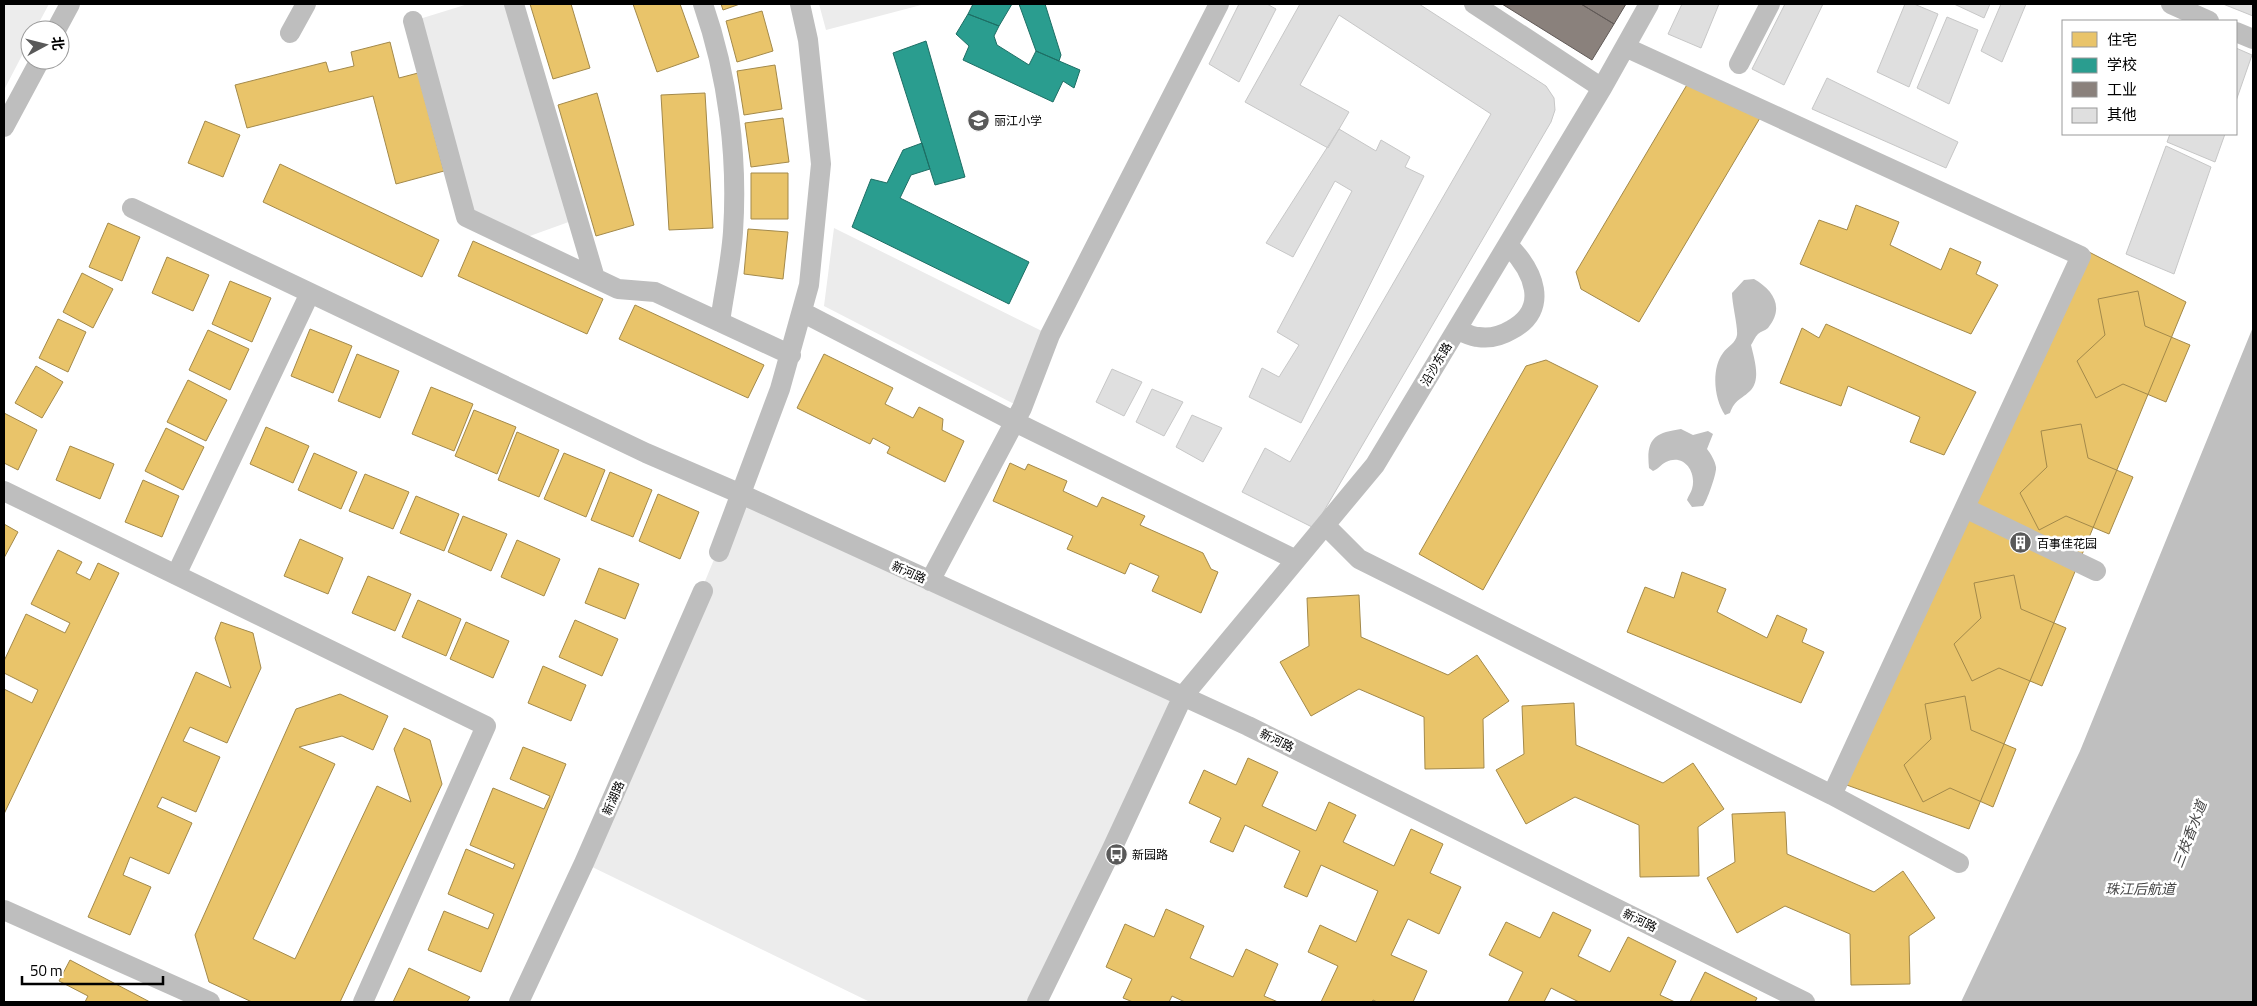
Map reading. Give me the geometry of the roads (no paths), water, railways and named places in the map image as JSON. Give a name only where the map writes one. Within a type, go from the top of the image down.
[{"type":"street","points":[[61,20],[70,4]]},
{"type":"street","points":[[290,33],[306,4]]},
{"type":"street","points":[[514,4],[595,278]]},
{"type":"street","points":[[703,4],[715,38],[733,137],[733,232],[720,322]]},
{"type":"street","points":[[719,552],[791,355],[809,285],[821,164],[808,40],[800,4]]},
{"type":"street","points":[[930,582],[1022,408],[1050,335],[1219,4]]},
{"type":"street","points":[[1474,4],[1602,88]]},
{"type":"street","name":"沿沙东路","points":[[1183,696],[1375,465],[1602,88],[1649,4]]},
{"type":"street","points":[[1739,64],[1770,4]]},
{"type":"street","points":[[2170,4],[2207,20]]},
{"type":"street","points":[[414,20],[466,217],[618,289],[655,292],[791,355]]},
{"type":"street","points":[[2237,32],[2253,39]]},
{"type":"street","points":[[1625,47],[2081,256],[1832,795]]},
{"type":"street","points":[[4,127],[35,70]]},
{"type":"street","name":"新河路","points":[[132,208],[646,453],[741,494],[1248,726],[1805,1002]]},
{"type":"street","points":[[1457,330],[1477,338],[1499,337],[1521,325],[1532,310],[1535,297],[1532,279],[1522,258],[1508,244]]},
{"type":"street","points":[[176,575],[310,293]]},
{"type":"street","points":[[802,312],[1015,422],[1296,560]]},
{"type":"street","points":[[4,491],[486,726],[363,1002]]},
{"type":"street","points":[[1965,508],[2096,571]]},
{"type":"street","points":[[1325,526],[1359,559],[1832,795],[1959,862]]},
{"type":"street","name":"新湖路","points":[[519,1002],[584,863],[703,591]]},
{"type":"street","points":[[1042,1000],[1183,696]]},
{"type":"street","points":[[4,910],[210,1002]]},
{"type":"water","points":[[1754,279],[1767,288],[1775,300],[1776,313],[1768,328],[1758,334],[1751,345],[1756,368],[1754,385],[1751,390],[1736,402],[1730,413],[1725,415],[1716,393],[1715,375],[1719,360],[1737,335],[1732,293],[1744,280]]},
{"type":"water","name":"珠江后航道","points":[[2253,327],[2253,1002],[1961,1002],[2080,751]]},
{"type":"water","points":[[1681,429],[1693,435],[1708,431],[1713,434],[1707,449],[1714,460],[1716,470],[1703,506],[1692,507],[1687,500],[1692,489],[1693,476],[1688,466],[1683,462],[1672,460],[1653,471],[1649,468],[1649,450],[1654,439],[1658,435]]},
{"type":"place","name":"丽江小学","points":[[978,120]]},
{"type":"place","name":"百事佳花园","points":[[2021,543]]},
{"type":"place","name":"新园路","points":[[1116,854]]},
{"type":"water label","name":"三枝香水道","points":[[2189,834]]}]
